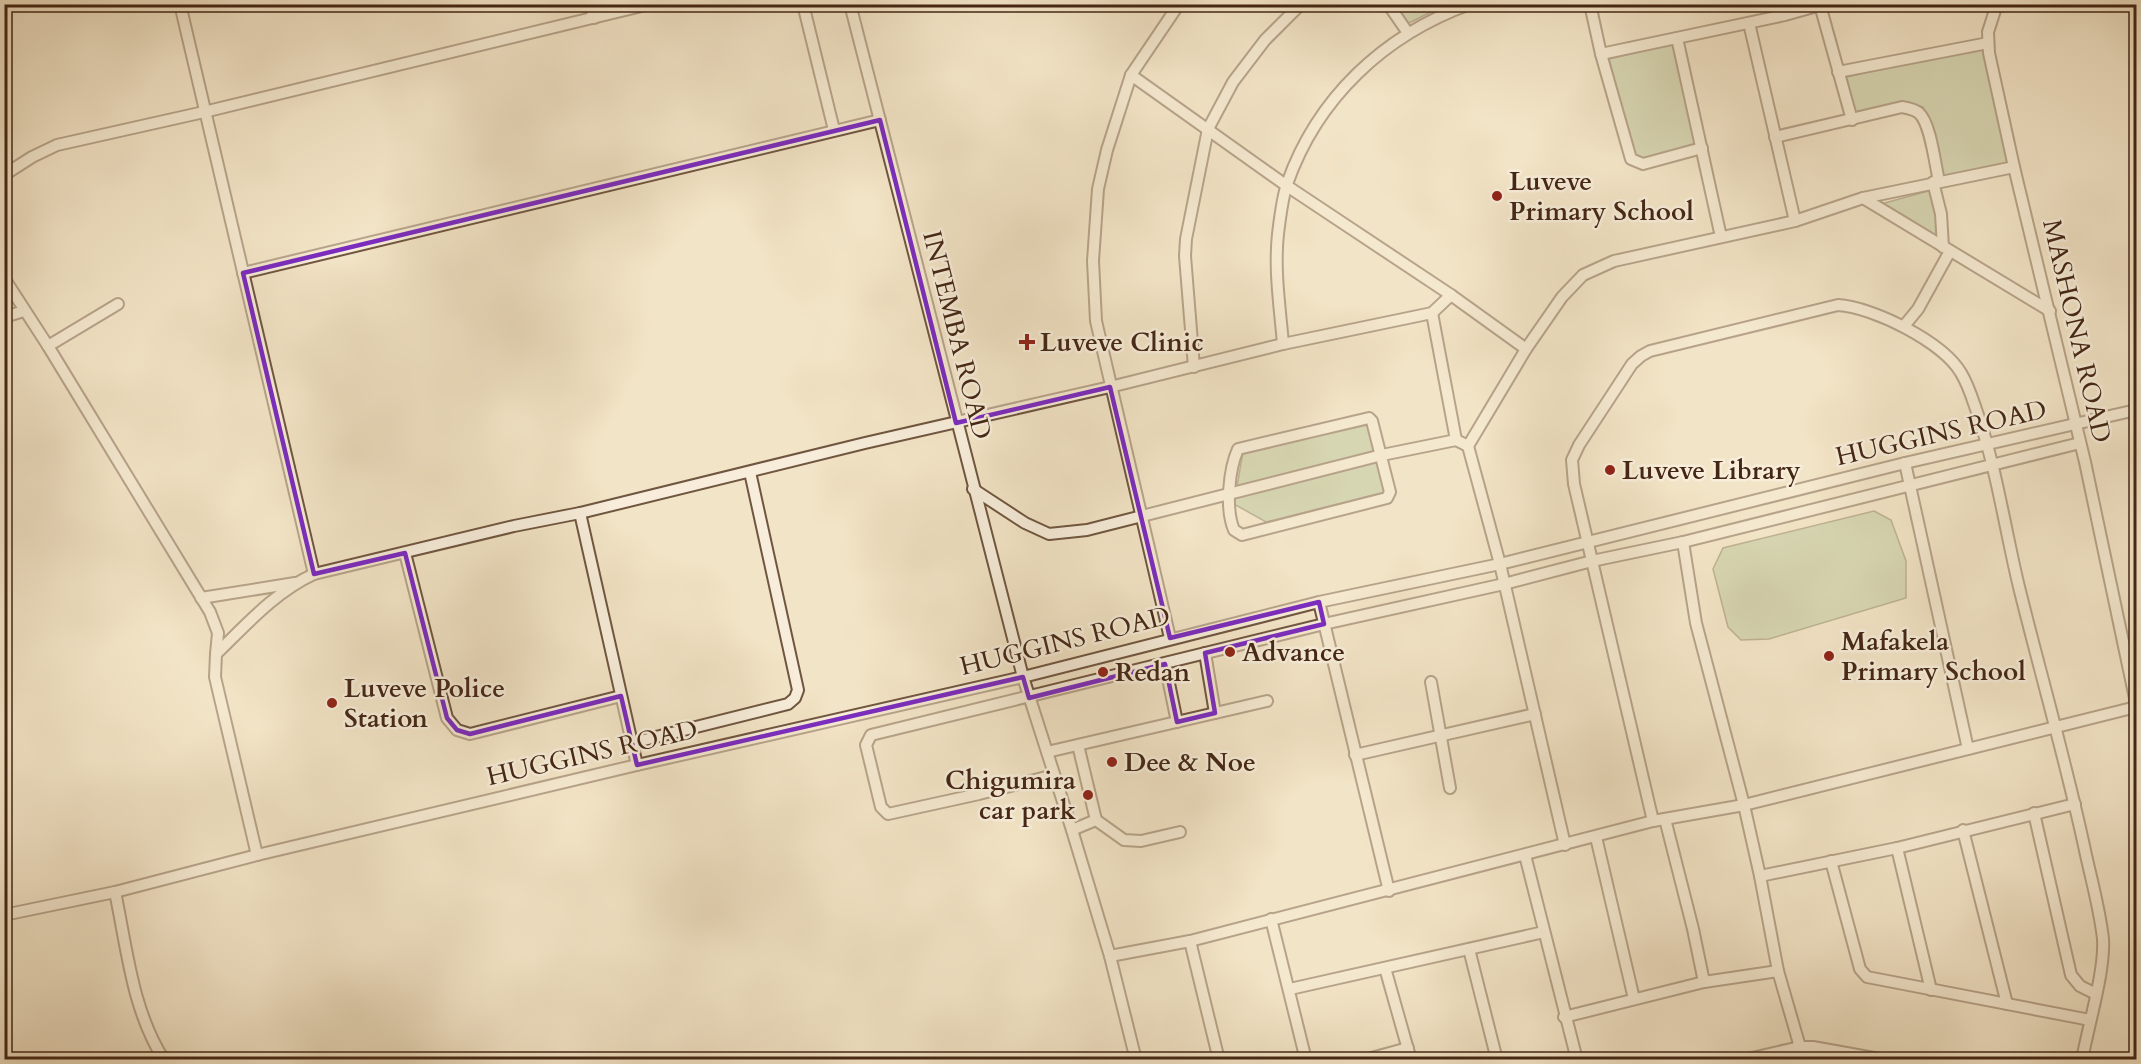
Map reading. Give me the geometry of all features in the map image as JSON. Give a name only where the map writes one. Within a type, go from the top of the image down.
[{"type":"street","points":[[4,7],[11,4]]},
{"type":"street","points":[[180,4],[314,574]]},
{"type":"street","points":[[590,4],[594,18]]},
{"type":"street","points":[[4,175],[32,157],[57,145],[204,112],[650,4]]},
{"type":"street","points":[[803,4],[834,130]]},
{"type":"street","name":"INTEMBA ROAD","points":[[850,4],[956,423],[1023,676],[1110,956],[1136,1059]]},
{"type":"street","points":[[1170,638],[1096,321],[1093,261],[1098,189],[1107,150],[1131,75],[1179,4]]},
{"type":"street","points":[[1194,367],[1185,256],[1209,129],[1233,82],[1265,40],[1301,4]]},
{"type":"street","points":[[1388,4],[1408,33]]},
{"type":"street","points":[[1283,344],[1277,259],[1278,235],[1287,186],[1310,133],[1326,108],[1362,69],[1408,33],[1449,8],[1470,4]]},
{"type":"street","points":[[1590,4],[1601,54],[1631,159],[1643,164],[1702,148]]},
{"type":"street","name":"MASHONA ROAD","points":[[1997,4],[1988,32],[1988,43],[2014,167],[2080,443],[2136,705]]},
{"type":"street","points":[[1601,54],[1749,23],[1784,10],[1822,5],[1852,120]]},
{"type":"street","points":[[1749,23],[1795,220]]},
{"type":"street","points":[[1677,38],[1721,237]]},
{"type":"street","points":[[1838,72],[1988,43]]},
{"type":"street","points":[[1131,75],[1287,186],[1451,295],[1526,349]]},
{"type":"street","points":[[1775,137],[1902,107],[1918,112],[1928,129],[1947,249],[1918,309],[1904,326]]},
{"type":"street","points":[[243,273],[880,120]]},
{"type":"street","points":[[1565,845],[1500,564],[1468,446],[1526,349],[1562,297],[1583,274],[1591,269],[1614,261],[1795,220],[1863,198],[2014,167]]},
{"type":"street","points":[[1863,198],[2050,311]]},
{"type":"street","points":[[4,278],[210,612],[218,633],[215,677],[257,855]]},
{"type":"street","points":[[216,654],[263,609],[295,583],[314,574],[514,526],[580,513],[783,462],[1110,387],[1283,344],[1432,313],[1451,295]]},
{"type":"street","points":[[48,346],[118,304]]},
{"type":"street","points":[[1653,821],[1574,484],[1572,460],[1579,445],[1632,364],[1650,351],[1838,305],[1870,310],[1904,326],[1955,364],[1962,373],[1972,397],[1988,444],[2018,584],[2075,804],[2103,942],[2096,994],[2082,1059]]},
{"type":"street","points":[[4,317],[24,311]]},
{"type":"street","points":[[1432,313],[1456,440]]},
{"type":"street","name":"HUGGINS ROAD","points":[[4,915],[115,892],[257,855],[1023,676],[1319,602],[1500,564],[1905,463],[2136,410]]},
{"type":"street","points":[[1369,418],[1372,421],[1382,455],[1390,492],[1387,498],[1242,535],[1234,530],[1229,495],[1234,460],[1238,449],[1369,418]]},
{"type":"street","points":[[973,489],[1025,523],[1049,534],[1087,531],[1382,455],[1456,440],[1468,446]]},
{"type":"street","points":[[1054,774],[979,794],[888,814],[881,807],[866,745],[871,735],[1324,624],[1683,542],[2080,443]]},
{"type":"street","points":[[1905,463],[1968,749]]},
{"type":"street","points":[[632,743],[788,704],[795,698],[798,690],[750,472]]},
{"type":"street","points":[[580,513],[637,765]]},
{"type":"street","points":[[1683,542],[1696,623],[1744,805],[1778,971],[1800,1047]]},
{"type":"street","points":[[405,552],[447,718],[457,730],[470,734],[621,696]]},
{"type":"street","points":[[201,598],[295,583]]},
{"type":"street","points":[[1319,602],[1389,891]]},
{"type":"street","points":[[1205,653],[1215,713]]},
{"type":"street","points":[[1165,664],[1177,722]]},
{"type":"street","points":[[1431,682],[1450,788]]},
{"type":"street","points":[[1047,752],[1268,701]]},
{"type":"street","points":[[1110,956],[1190,941],[1653,821],[1744,805],[2136,705]]},
{"type":"street","points":[[1355,755],[1535,714]]},
{"type":"street","points":[[1078,745],[1096,820],[1124,840],[1141,841],[1180,832]]},
{"type":"street","points":[[1760,876],[1897,848],[2075,804]]},
{"type":"street","points":[[2034,813],[2072,975],[2080,986],[2096,994]]},
{"type":"street","points":[[1665,819],[1704,982]]},
{"type":"street","points":[[1072,830],[1096,820]]},
{"type":"street","points":[[1963,830],[2007,1004]]},
{"type":"street","points":[[1596,837],[1634,999]]},
{"type":"street","points":[[1897,848],[1931,990]]},
{"type":"street","points":[[1525,855],[1564,1017],[1577,1059]]},
{"type":"street","points":[[1831,861],[1862,973],[1875,979],[2090,1020]]},
{"type":"street","points":[[115,892],[142,1017],[164,1059]]},
{"type":"street","points":[[1271,919],[1306,1059]]},
{"type":"street","points":[[1290,989],[1544,932]]},
{"type":"street","points":[[1190,941],[1219,1059]]},
{"type":"street","points":[[1469,949],[1497,1059]]},
{"type":"street","points":[[1385,968],[1411,1059]]},
{"type":"street","points":[[1564,1017],[1704,982],[1778,971]]},
{"type":"street","points":[[1743,1059],[1800,1047],[1885,1059]]},
{"type":"street","points":[[1364,1059],[1408,1048]]},
{"type":"highlighted area","points":[[880,120],[956,423],[1110,387],[1170,638],[1319,602],[1324,624],[1205,653],[1215,713],[1177,722],[1165,664],[1029,698],[1023,677],[637,765],[621,696],[470,734],[457,730],[447,718],[405,553],[314,574],[243,273]]},
{"type":"green space","points":[[1441,4],[1441,7],[1407,24],[1394,5]]},
{"type":"green space","points":[[1674,44],[1697,144],[1643,161],[1633,155],[1609,59]]},
{"type":"green space","points":[[1973,48],[1984,48],[2011,165],[1942,178],[1931,128],[1923,107],[1905,103],[1854,117],[1843,78]]},
{"type":"green space","points":[[1932,190],[1941,242],[1881,204]]},
{"type":"green space","points":[[1367,425],[1385,492],[1266,522],[1234,504],[1243,452]]},
{"type":"green space","points":[[1874,511],[1891,520],[1906,561],[1906,598],[1769,639],[1741,640],[1728,627],[1713,569],[1723,548]]},
{"type":"place","name":"Luveve Primary School","points":[[1497,196]]},
{"type":"place","name":"Luveve Clinic","points":[[1027,342]]},
{"type":"place","name":"Luveve Library","points":[[1610,470]]},
{"type":"place","name":"Advance","points":[[1230,652]]},
{"type":"place","name":"Mafakela Primary School","points":[[1829,656]]},
{"type":"place","name":"Redan","points":[[1103,672]]},
{"type":"place","name":"Luveve Police Station","points":[[332,703]]},
{"type":"place","name":"Dee & Noe","points":[[1112,762]]},
{"type":"place","name":"Chigumira car park","points":[[1088,795]]}]
